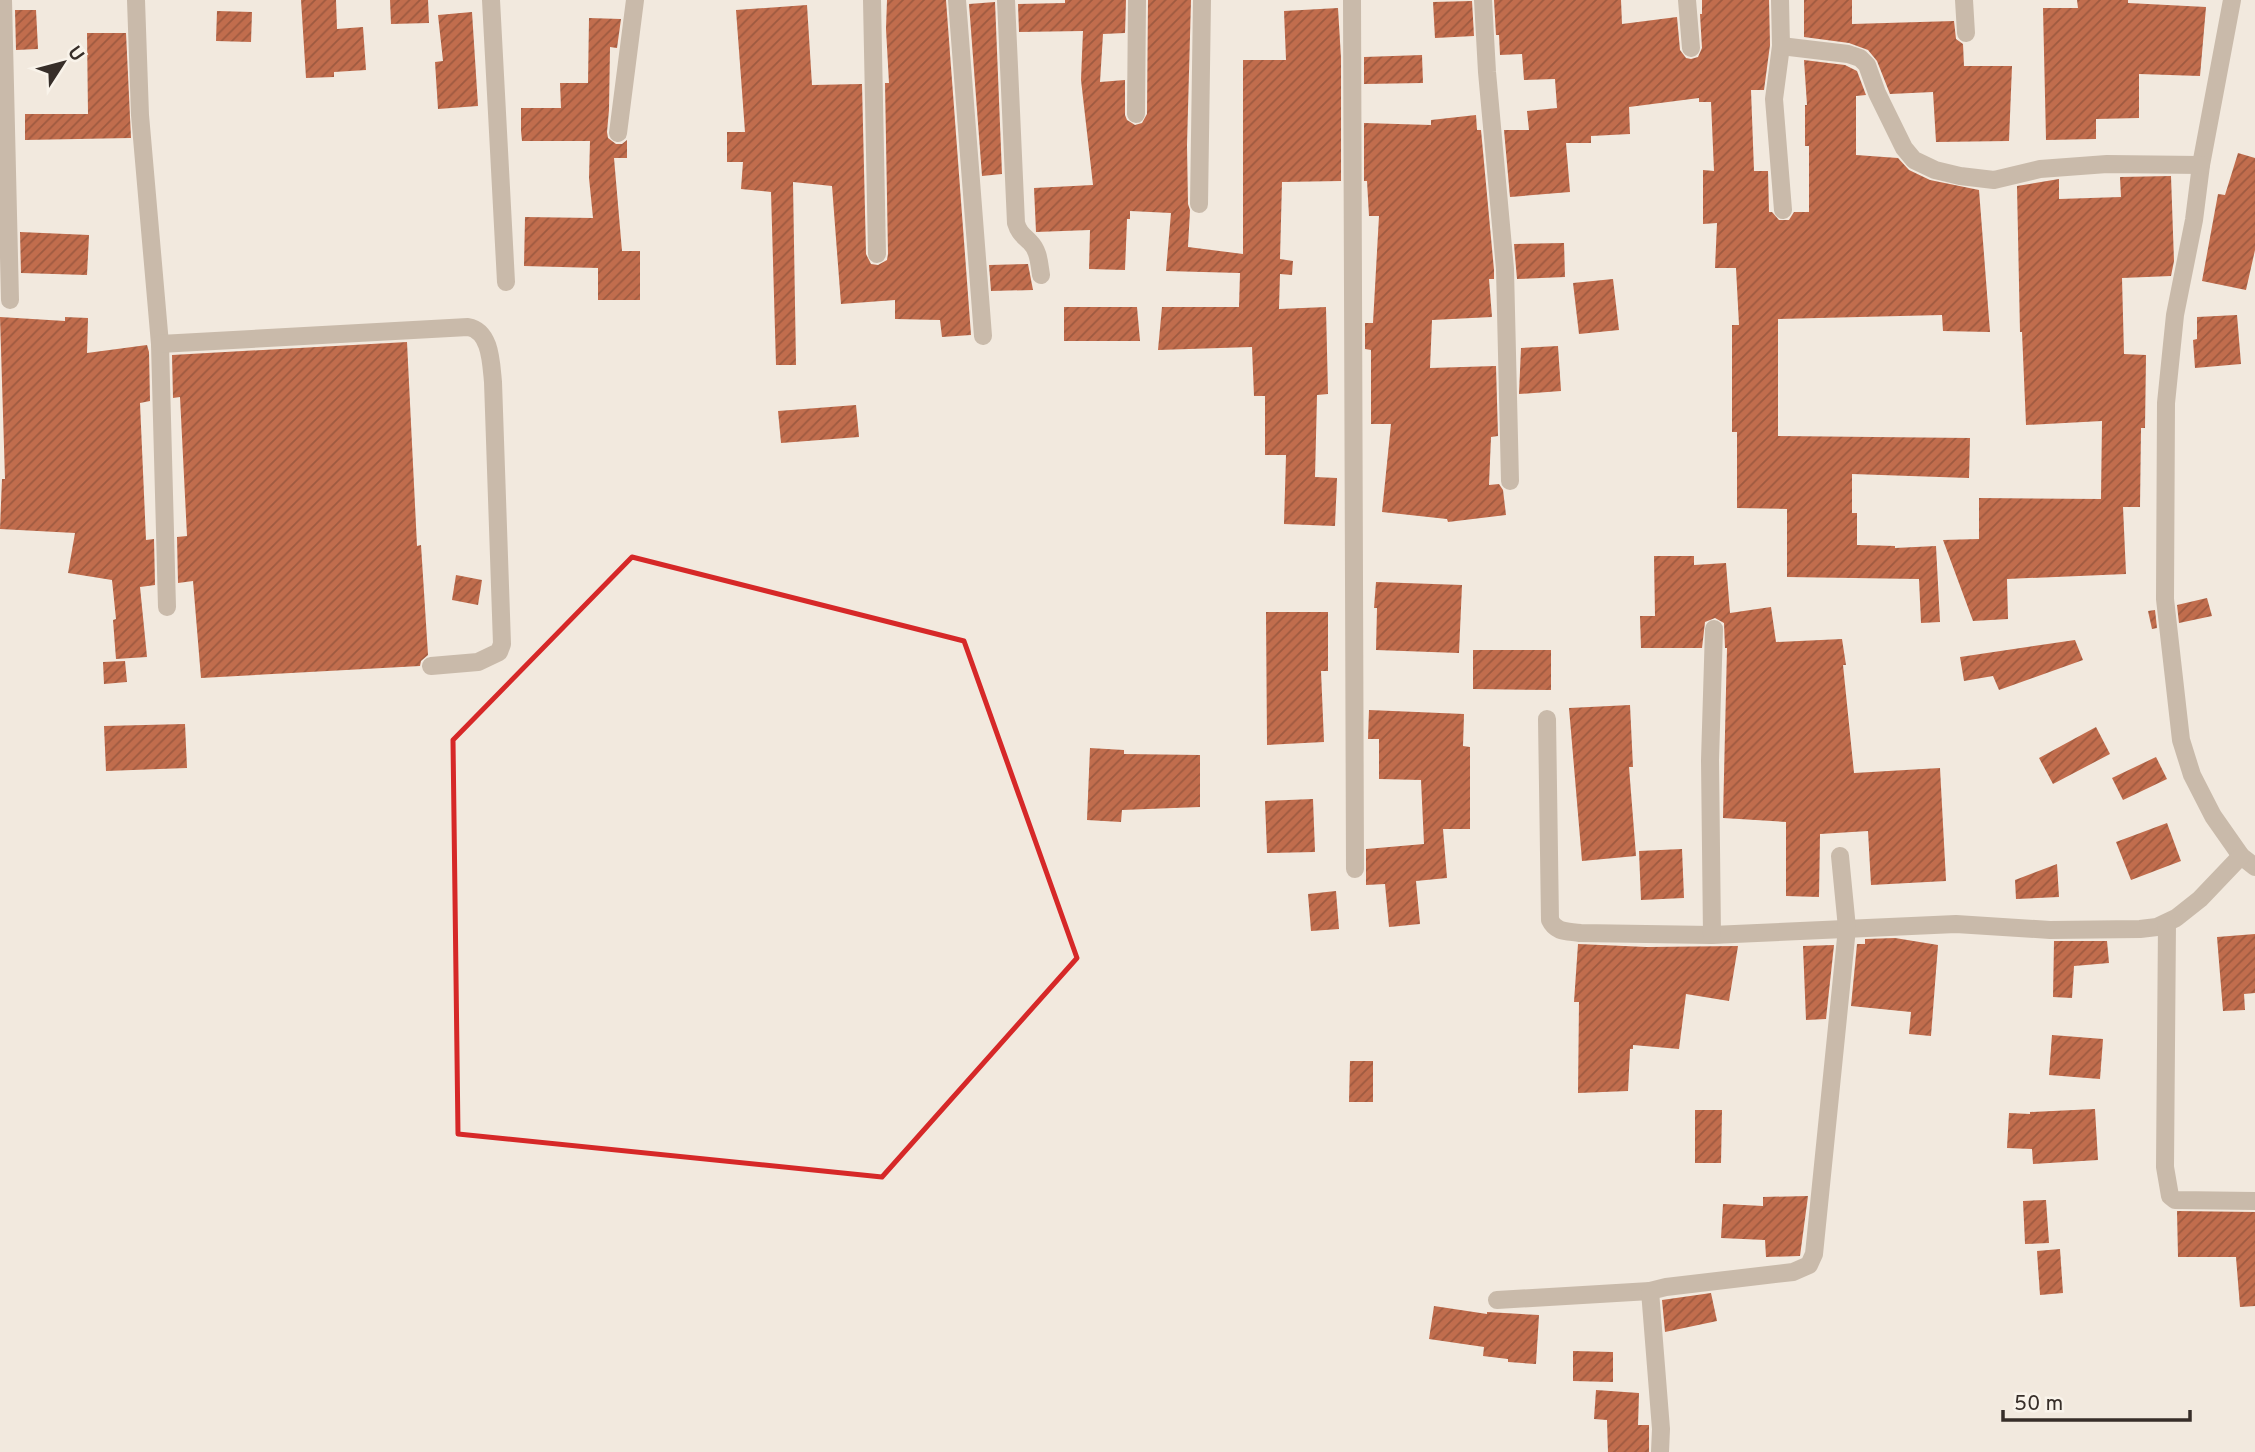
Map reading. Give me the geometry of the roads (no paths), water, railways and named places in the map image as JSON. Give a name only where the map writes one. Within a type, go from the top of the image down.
[{"type":"street","points":[[4,0],[10,300]]},
{"type":"street","points":[[136,0],[140,115],[159,344],[167,607]]},
{"type":"street","points":[[491,0],[506,282]]},
{"type":"street","points":[[618,133],[635,0]]},
{"type":"street","points":[[872,0],[877,254]]},
{"type":"street","points":[[957,0],[982,336]]},
{"type":"street","points":[[1006,0],[1016,223],[1018,230],[1030,242],[1039,257],[1041,275]]},
{"type":"street","points":[[1136,114],[1138,0]]},
{"type":"street","points":[[1199,204],[1202,0]]},
{"type":"street","points":[[1352,0],[1355,869]]},
{"type":"street","points":[[1483,0],[1505,269],[1510,481]]},
{"type":"street","points":[[1687,0],[1691,48]]},
{"type":"street","points":[[1780,0],[1781,46],[1774,99],[1783,211]]},
{"type":"street","points":[[1964,0],[1966,33]]},
{"type":"street","points":[[1547,719],[1550,920],[1559,930],[1580,933],[1712,934],[1956,924],[2050,930],[2129,930],[2157,927],[2167,923],[2248,862],[2208,806],[2192,775],[2181,740],[2165,599],[2166,403],[2175,315],[2232,0]]},
{"type":"street","points":[[1781,46],[1860,58],[1867,65],[1877,93],[1904,148],[1914,160],[1935,170],[1994,180],[2040,169],[2107,164],[2201,165]]},
{"type":"street","points":[[159,344],[468,327],[476,329],[484,337],[489,349],[494,382],[502,644],[499,652],[478,662],[431,666]]},
{"type":"street","points":[[1712,934],[1710,760],[1714,629]]},
{"type":"street","points":[[1497,1300],[1650,1291],[1793,1272],[1809,1265],[1814,1254],[1847,928],[1840,856]]},
{"type":"street","points":[[2167,923],[2165,1167],[2171,1196],[2175,1200],[2255,1201]]},
{"type":"street","points":[[1650,1291],[1661,1429],[1660,1452]]}]
